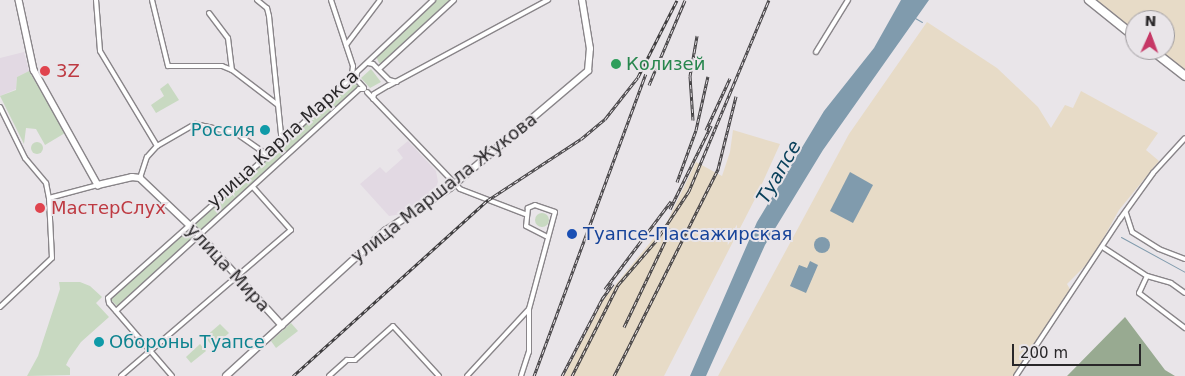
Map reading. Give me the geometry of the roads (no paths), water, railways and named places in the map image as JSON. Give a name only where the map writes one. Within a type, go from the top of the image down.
[{"type":"highway","points":[[1089,0],[1125,29]]},
{"type":"highway","points":[[1165,60],[1185,76]]},
{"type":"main road","points":[[19,0],[34,70],[98,185],[132,177],[140,178]]},
{"type":"main road","name":"улица Маршала Жукова","points":[[226,376],[385,231],[454,185],[588,71],[590,59],[582,0]]},
{"type":"main road","name":"улица Мира","points":[[140,178],[200,235],[282,325]]},
{"type":"street","points":[[96,0],[100,52],[157,146]]},
{"type":"street","points":[[152,0],[168,66],[222,66],[232,70],[278,105]]},
{"type":"street","points":[[257,0],[268,8],[282,143]]},
{"type":"street","points":[[331,0],[356,79],[366,90],[454,185],[526,214]]},
{"type":"street","points":[[346,45],[380,0]]},
{"type":"street","name":"улица Карла Маркса","points":[[366,90],[359,89],[116,311],[109,303],[110,296],[282,143],[355,71],[374,58],[433,0]]},
{"type":"street","name":"улица Карла Маркса","points":[[379,69],[454,0]]},
{"type":"street","points":[[373,96],[388,86],[548,0]]},
{"type":"street","points":[[816,52],[848,0]]},
{"type":"street","points":[[208,13],[228,38],[232,70]]},
{"type":"street","name":"улица Карла Маркса","points":[[374,58],[374,64]]},
{"type":"street","points":[[368,63],[374,64],[387,78],[397,82]]},
{"type":"street","points":[[387,78],[388,86]]},
{"type":"street","points":[[0,107],[25,158],[46,184],[49,198],[52,258],[0,307]]},
{"type":"street","points":[[140,178],[147,157],[157,146],[188,127],[200,124],[236,133],[268,155]]},
{"type":"street","points":[[1016,376],[1104,248],[1120,219],[1153,173],[1185,138]]},
{"type":"street","points":[[49,198],[98,185]]},
{"type":"street","points":[[121,376],[149,350],[238,278],[291,230],[253,187]]},
{"type":"street","points":[[521,376],[529,352],[529,309],[546,236],[555,212],[535,205],[528,208],[526,226],[546,236]]},
{"type":"street","points":[[1126,213],[1132,232],[1159,249],[1185,258]]},
{"type":"street","points":[[1104,248],[1147,276],[1171,283],[1185,293]]},
{"type":"street","points":[[1147,276],[1139,293],[1185,328]]},
{"type":"street","points":[[467,376],[529,309]]},
{"type":"street","points":[[116,311],[172,376]]},
{"type":"street","points":[[328,376],[348,360],[355,360],[393,326],[439,376]]},
{"type":"water","points":[[901,0],[929,0],[823,150],[765,245],[706,376],[690,376],[757,222],[824,111],[874,48]]},
{"type":"water","points":[[850,172],[873,185],[853,223],[830,211]]},
{"type":"water","points":[[822,237],[830,245],[822,253],[814,245]]},
{"type":"water","points":[[810,261],[818,265],[806,293],[790,286],[799,265],[807,268]]},
{"type":"waterway","points":[[915,18],[922,22]]},
{"type":"waterway","points":[[1121,237],[1185,272]]},
{"type":"railway","points":[[293,376],[488,200],[581,139],[605,119],[638,77],[677,0]]},
{"type":"railway","points":[[649,85],[685,0]]},
{"type":"railway","points":[[572,376],[618,285],[656,241],[689,191],[769,0]]},
{"type":"railway","points":[[693,120],[690,76],[697,36]]},
{"type":"railway","points":[[534,376],[646,74]]},
{"type":"railway","points":[[677,182],[696,130],[708,76]]},
{"type":"railway","points":[[706,130],[730,78]]},
{"type":"railway","points":[[614,376],[718,169],[736,96]]},
{"type":"railway","points":[[670,209],[711,126]]},
{"type":"railway","points":[[605,289],[671,201]]},
{"type":"railway","points":[[624,327],[671,229]]},
{"type":"railway","points":[[562,376],[602,299],[613,284]]},
{"type":"place","name":"Колизей","points":[[616,64]]},
{"type":"place","name":"3Z","points":[[45,71]]},
{"type":"place","name":"Россия","points":[[265,130]]},
{"type":"place","name":"МастерСлух","points":[[40,208]]},
{"type":"place","name":"Туапсе-Пассажирская","points":[[572,234]]},
{"type":"place","name":"Обороны Туапсе","points":[[99,342]]},
{"type":"water label","name":"Туапсе","points":[[779,172]]}]
